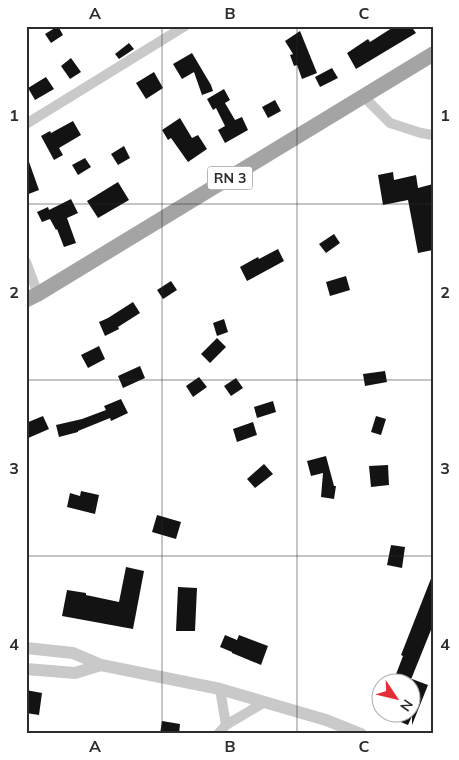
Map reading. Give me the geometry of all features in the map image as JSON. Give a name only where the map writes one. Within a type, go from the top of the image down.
[{"type":"main road","name":"RN 3","points":[[32,297],[433,54]]},
{"type":"street","points":[[26,124],[186,26]]},
{"type":"street","points":[[363,96],[390,123],[420,133],[433,135]]},
{"type":"street","points":[[26,262],[32,297]]},
{"type":"street","points":[[26,648],[74,653],[101,665],[220,689],[326,720],[361,734]]},
{"type":"street","points":[[26,669],[75,673],[101,665]]},
{"type":"street","points":[[220,689],[226,725]]},
{"type":"street","points":[[218,734],[226,725],[265,702]]},
{"type":"building","points":[[58,26],[63,35],[51,43],[45,34]]},
{"type":"building","points":[[395,26],[411,26],[416,33],[356,69],[347,53],[368,39],[370,42]]},
{"type":"building","points":[[300,31],[317,73],[302,79],[297,65],[294,66],[290,55],[293,54],[285,41]]},
{"type":"building","points":[[129,43],[134,49],[119,59],[115,54]]},
{"type":"building","points":[[192,53],[213,91],[202,95],[194,72],[182,79],[173,64]]},
{"type":"building","points":[[71,58],[81,72],[70,79],[61,66]]},
{"type":"building","points":[[332,68],[338,78],[320,87],[315,77]]},
{"type":"building","points":[[154,72],[163,88],[146,99],[136,83]]},
{"type":"building","points":[[46,77],[54,89],[35,100],[28,88]]},
{"type":"building","points":[[224,89],[230,100],[225,103],[235,120],[242,117],[248,130],[225,143],[218,130],[225,126],[216,108],[213,110],[207,99]]},
{"type":"building","points":[[275,100],[281,111],[268,118],[262,107]]},
{"type":"building","points":[[180,118],[192,138],[198,135],[207,149],[188,162],[171,138],[168,140],[162,130]]},
{"type":"building","points":[[73,121],[81,135],[59,148],[63,155],[54,160],[41,136],[50,131],[51,133]]},
{"type":"building","points":[[124,146],[130,158],[118,165],[111,154]]},
{"type":"building","points":[[85,158],[91,167],[78,175],[72,165]]},
{"type":"building","points":[[26,159],[28,159],[39,190],[26,195]]},
{"type":"building","points":[[393,172],[394,180],[416,175],[418,188],[433,184],[433,250],[418,253],[408,200],[383,205],[378,175]]},
{"type":"building","points":[[118,182],[129,200],[98,218],[87,201]]},
{"type":"building","points":[[71,199],[78,213],[67,218],[76,243],[64,247],[57,229],[50,219],[42,222],[37,212],[48,207],[49,210]]},
{"type":"building","points":[[334,234],[340,243],[326,253],[319,244]]},
{"type":"building","points":[[278,249],[284,261],[247,281],[240,267]]},
{"type":"building","points":[[346,276],[350,290],[330,296],[326,282]]},
{"type":"building","points":[[171,281],[177,290],[163,299],[157,290]]},
{"type":"building","points":[[133,302],[140,313],[118,327],[119,329],[105,336],[99,322]]},
{"type":"building","points":[[224,319],[228,332],[217,336],[213,323]]},
{"type":"building","points":[[217,338],[226,347],[210,363],[201,354]]},
{"type":"building","points":[[99,346],[105,359],[88,368],[81,355]]},
{"type":"building","points":[[140,366],[145,378],[123,388],[118,376]]},
{"type":"building","points":[[385,371],[387,382],[365,386],[363,374]]},
{"type":"building","points":[[199,377],[207,387],[193,397],[186,386]]},
{"type":"building","points":[[236,378],[243,388],[231,396],[224,386]]},
{"type":"building","points":[[121,399],[128,413],[111,421],[110,418],[78,432],[59,437],[56,425],[82,419],[106,410],[104,406]]},
{"type":"building","points":[[273,401],[276,412],[257,418],[254,407]]},
{"type":"building","points":[[43,416],[49,429],[26,439],[26,423]]},
{"type":"building","points":[[376,416],[386,419],[381,435],[371,432]]},
{"type":"building","points":[[253,422],[257,435],[237,442],[233,429]]},
{"type":"building","points":[[326,456],[334,486],[336,486],[334,499],[321,497],[323,473],[311,476],[307,461]]},
{"type":"building","points":[[264,464],[273,474],[255,488],[247,479]]},
{"type":"building","points":[[388,465],[389,485],[371,487],[369,466]]},
{"type":"building","points":[[81,491],[99,495],[95,514],[67,507],[70,493],[80,496]]},
{"type":"building","points":[[157,515],[181,522],[176,539],[152,532]]},
{"type":"building","points":[[391,545],[405,547],[402,568],[387,565]]},
{"type":"building","points":[[126,567],[144,571],[133,629],[62,616],[67,590],[119,602]]},
{"type":"building","points":[[432,576],[433,625],[414,672],[397,672],[403,656],[401,655]]},
{"type":"building","points":[[178,587],[197,588],[195,631],[176,631]]},
{"type":"building","points":[[225,635],[237,640],[239,635],[268,646],[261,665],[220,647]]},
{"type":"building","points":[[422,683],[428,685],[422,700]]},
{"type":"building","points":[[26,690],[42,693],[39,715],[26,713]]},
{"type":"building","points":[[162,721],[180,724],[179,734],[160,734]]}]
